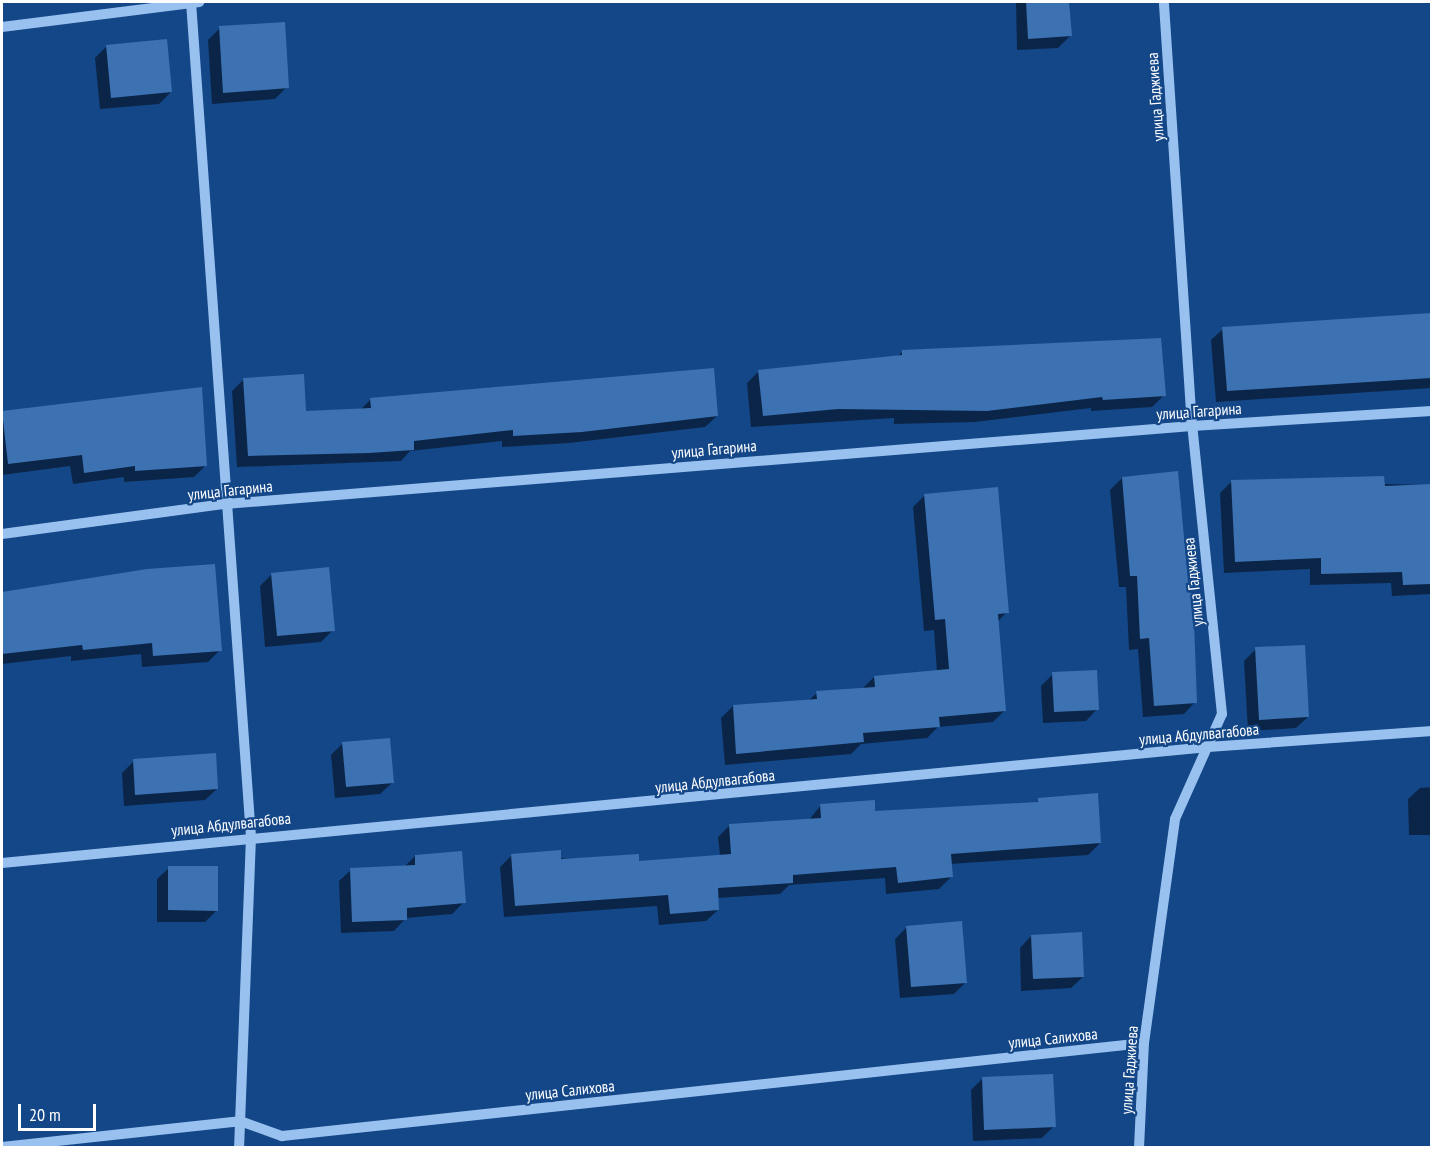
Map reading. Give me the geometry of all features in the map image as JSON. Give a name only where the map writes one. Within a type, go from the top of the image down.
[{"type":"street","points":[[191,2],[225,504],[251,837],[239,1148]]},
{"type":"street","points":[[2,27],[199,2]]},
{"type":"street","name":"улица Гаджиева","points":[[1139,1148],[1144,1043],[1176,819],[1222,714],[1192,426],[1164,2]]},
{"type":"street","name":"улица Гагарина","points":[[2,534],[225,504],[1192,426],[1431,411]]},
{"type":"street","name":"улица Абдулвагабова","points":[[2,863],[251,837],[682,800],[1208,747],[1431,731]]},
{"type":"street","name":"улица Салихова","points":[[2,1147],[240,1121],[282,1136],[1144,1043]]},
{"type":"building","points":[[1026,2],[1069,2],[1072,36],[1028,39]]},
{"type":"building","points":[[285,22],[289,88],[223,93],[219,26]]},
{"type":"building","points":[[167,39],[172,92],[111,98],[106,45]]},
{"type":"building","points":[[1431,313],[1431,378],[1227,391],[1222,327]]},
{"type":"building","points":[[1161,338],[1166,396],[1103,400],[1102,397],[987,411],[838,409],[763,416],[758,370],[902,355],[902,350]]},
{"type":"building","points":[[714,368],[718,416],[582,432],[513,436],[513,430],[414,441],[414,450],[248,456],[243,378],[304,374],[306,411],[371,408],[370,398]]},
{"type":"building","points":[[202,387],[207,466],[135,471],[135,466],[84,473],[82,455],[8,464],[2,411]]},
{"type":"building","points":[[1178,471],[1189,593],[1193,593],[1197,703],[1154,706],[1149,638],[1140,639],[1137,576],[1130,576],[1122,477]]},
{"type":"building","points":[[1384,476],[1385,486],[1431,484],[1431,584],[1403,585],[1402,572],[1321,574],[1321,558],[1235,562],[1231,480]]},
{"type":"building","points":[[998,487],[1009,613],[998,614],[1006,711],[939,717],[940,727],[863,733],[864,742],[736,754],[733,705],[817,699],[816,691],[875,687],[874,676],[949,669],[945,619],[935,620],[924,494]]},
{"type":"building","points":[[215,564],[222,651],[153,656],[152,643],[83,650],[82,645],[2,654],[2,592],[147,569]]},
{"type":"building","points":[[329,567],[335,631],[277,636],[271,573]]},
{"type":"building","points":[[1305,645],[1309,717],[1259,720],[1255,647]]},
{"type":"building","points":[[1097,670],[1099,710],[1054,712],[1052,672]]},
{"type":"building","points":[[390,738],[394,783],[346,787],[342,742]]},
{"type":"building","points":[[216,753],[218,789],[135,795],[133,759]]},
{"type":"building","points":[[1098,793],[1101,843],[951,854],[953,877],[898,883],[896,867],[793,875],[793,883],[718,888],[719,910],[670,914],[668,895],[515,906],[511,854],[561,850],[561,859],[639,854],[639,861],[731,854],[729,824],[821,818],[820,804],[875,800],[875,811],[1038,802],[1038,798]]},
{"type":"building","points":[[462,851],[466,903],[407,908],[407,920],[352,922],[350,868],[415,865],[415,855]]},
{"type":"building","points":[[168,866],[218,866],[218,911],[168,910]]},
{"type":"building","points":[[962,921],[967,983],[911,987],[906,926]]},
{"type":"building","points":[[1082,932],[1084,977],[1033,979],[1031,935]]},
{"type":"building","points":[[1053,1074],[1056,1127],[984,1130],[982,1077]]}]
